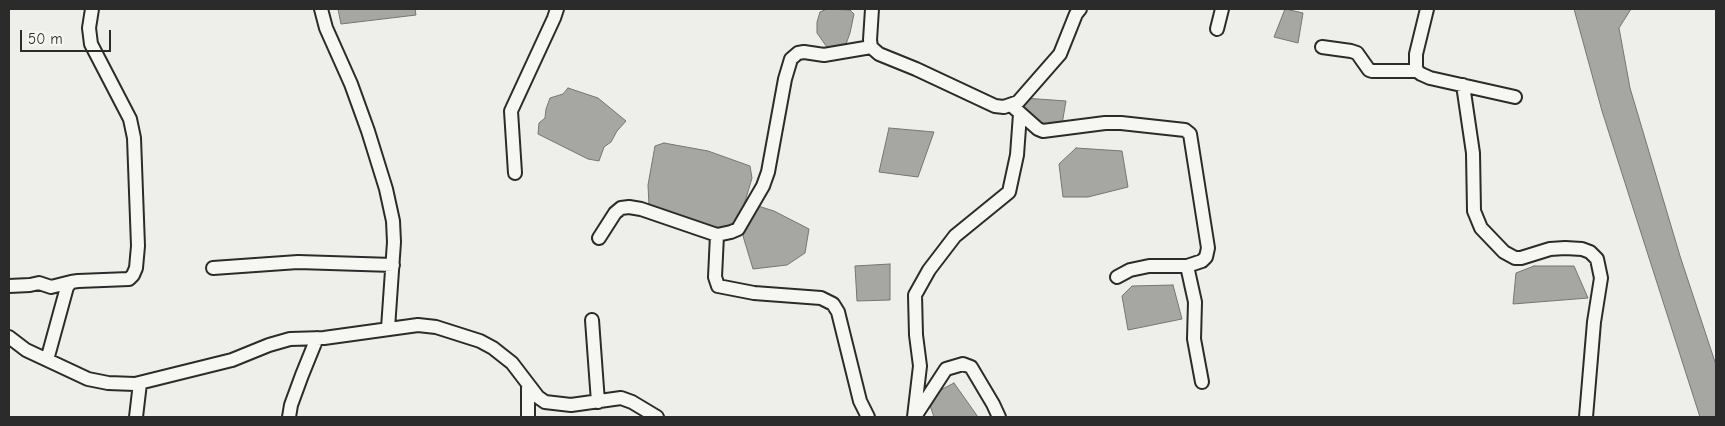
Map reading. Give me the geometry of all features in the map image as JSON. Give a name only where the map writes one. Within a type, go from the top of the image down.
[{"type":"street","points":[[9,286],[39,283],[50,287],[71,282],[129,279],[136,268],[138,246],[134,138],[130,119],[91,44],[89,28],[92,9]]},
{"type":"street","points":[[321,9],[326,28],[351,84],[368,131],[386,189],[394,242],[388,328]]},
{"type":"street","points":[[515,174],[511,111],[557,9]]},
{"type":"street","points":[[872,9],[871,47],[879,54],[995,106],[1015,110],[1043,131],[1121,122],[1188,131],[1192,139],[1208,248],[1206,257],[1202,262],[1187,266],[1149,266],[1130,270],[1116,277]]},
{"type":"street","points":[[914,417],[920,366],[916,335],[916,295],[929,270],[955,236],[1009,192],[1018,156],[1015,110],[1018,102],[1060,54],[1076,14],[1080,9]]},
{"type":"street","points":[[1217,29],[1222,9]]},
{"type":"street","points":[[1417,71],[1416,54],[1427,9]]},
{"type":"street","points":[[599,238],[615,213],[621,208],[629,207],[641,209],[717,234],[738,229],[763,186],[768,172],[785,79],[791,59],[798,53],[804,52],[824,55],[871,47]]},
{"type":"street","points":[[1322,47],[1356,53],[1369,70],[1372,71],[1417,71],[1430,78],[1515,97]]},
{"type":"street","points":[[1463,85],[1473,153],[1474,211],[1481,228],[1504,252],[1515,258],[1550,249],[1565,248],[1590,252],[1597,259],[1601,278],[1594,322],[1586,417]]},
{"type":"street","points":[[717,234],[715,277],[718,286],[754,293],[821,298],[833,304],[838,312],[860,401],[868,417]]},
{"type":"street","points":[[213,268],[298,262],[393,265]]},
{"type":"street","points":[[1187,266],[1195,302],[1194,339],[1202,382]]},
{"type":"street","points":[[47,360],[64,294],[71,282]]},
{"type":"street","points":[[592,320],[598,402]]},
{"type":"street","points":[[9,337],[26,350],[88,379],[108,383],[134,384],[232,360],[269,345],[290,340],[418,325],[436,328],[480,341],[493,348],[512,363],[538,397],[545,402],[571,405],[621,398],[657,417]]},
{"type":"street","points":[[289,417],[302,374],[317,338]]},
{"type":"street","points":[[914,417],[946,369],[963,364],[970,367],[994,404],[999,417]]},
{"type":"street","points":[[136,417],[140,383]]},
{"type":"street","points":[[528,385],[528,417]]},
{"type":"shaded area","points":[[338,9],[415,9],[416,15],[341,24]]},
{"type":"shaded area","points":[[827,9],[850,10],[854,14],[846,44],[829,50],[817,33],[817,22],[820,12]]},
{"type":"shaded area","points":[[1285,9],[1303,13],[1298,43],[1274,37]]},
{"type":"shaded area","points":[[1574,9],[1631,9],[1619,28],[1630,88],[1680,256],[1716,365],[1716,417],[1700,417],[1602,111]]},
{"type":"shaded area","points":[[568,88],[598,98],[626,121],[617,131],[611,142],[604,147],[599,161],[588,159],[538,134],[539,123],[545,118],[550,98],[563,94]]},
{"type":"shaded area","points":[[1024,98],[1066,101],[1060,136],[1018,121]]},
{"type":"shaded area","points":[[889,128],[934,132],[918,177],[879,172]]},
{"type":"shaded area","points":[[664,143],[708,151],[750,166],[752,178],[744,205],[733,229],[714,232],[658,214],[649,205],[648,185],[655,146]]},
{"type":"shaded area","points":[[1076,148],[1122,151],[1128,187],[1088,197],[1063,197],[1059,164]]},
{"type":"shaded area","points":[[758,206],[774,211],[809,229],[805,253],[787,265],[753,269],[743,236],[750,212]]},
{"type":"shaded area","points":[[890,264],[890,300],[857,301],[855,266]]},
{"type":"shaded area","points":[[1534,266],[1574,266],[1588,298],[1513,304],[1516,273]]},
{"type":"shaded area","points":[[1173,285],[1182,319],[1128,330],[1122,296],[1132,286]]},
{"type":"shaded area","points":[[954,383],[978,417],[934,417],[927,397]]}]
